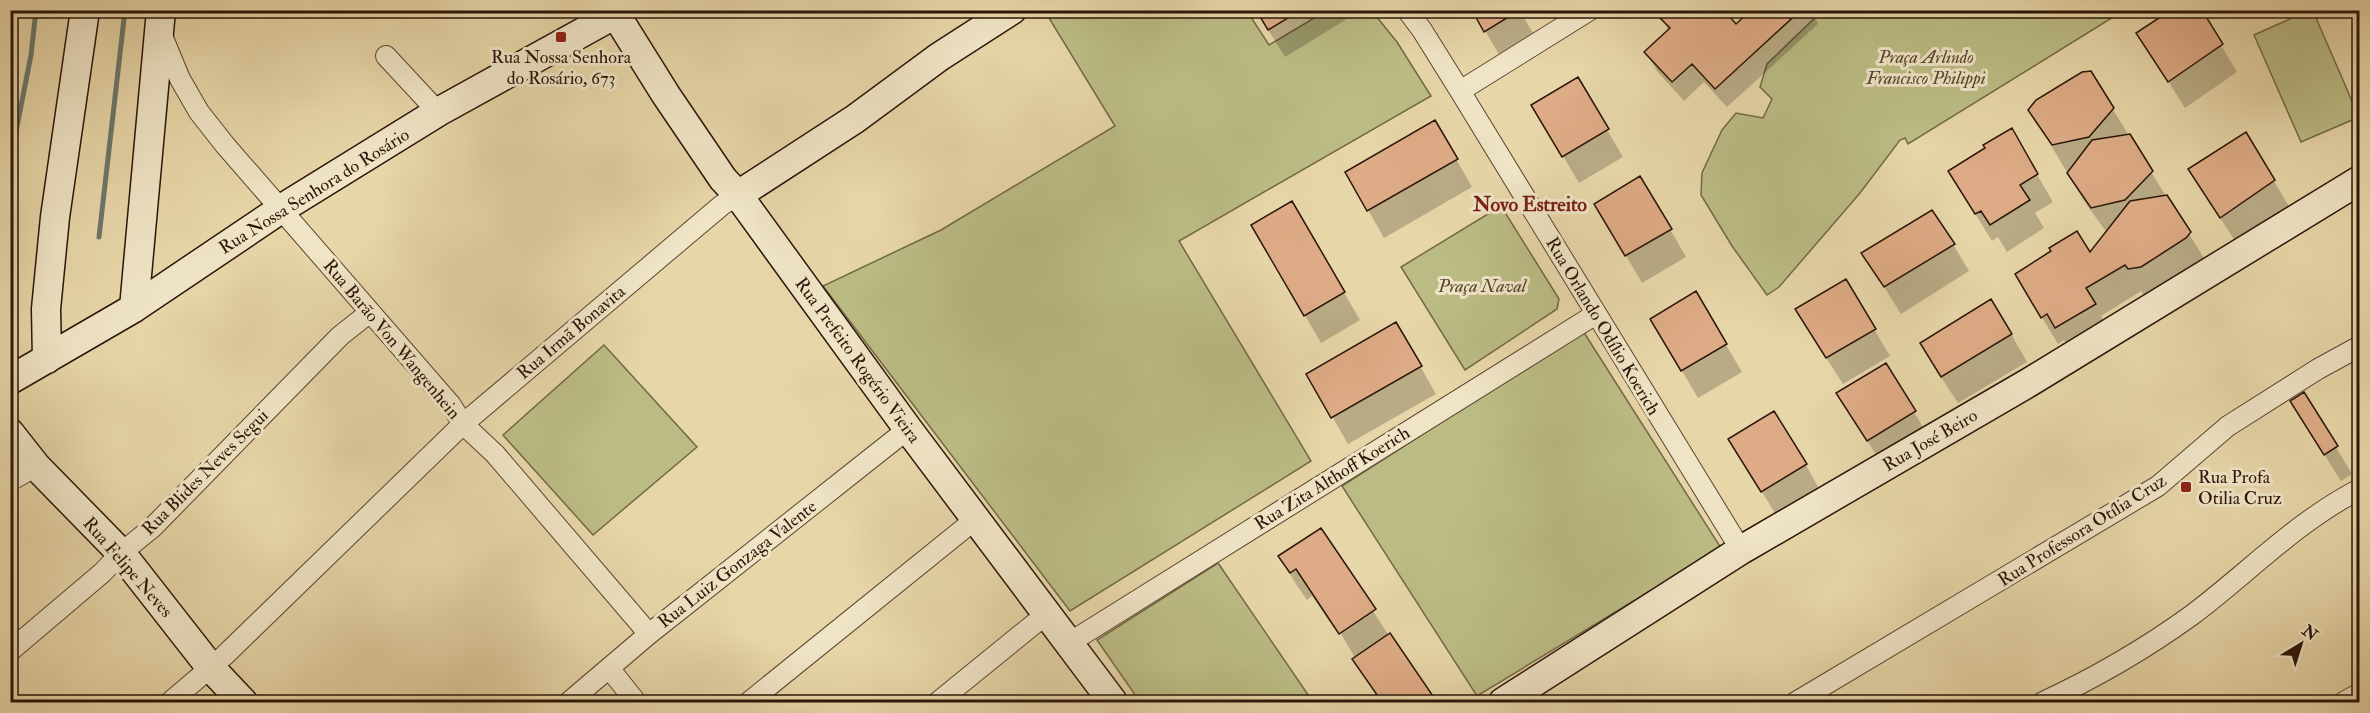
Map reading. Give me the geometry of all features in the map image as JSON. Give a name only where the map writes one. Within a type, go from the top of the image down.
[{"type":"street","points":[[47,359],[46,309],[55,217],[85,10]]},
{"type":"street","name":"Rua Irmã Bonavita","points":[[170,702],[211,668],[462,424],[722,205],[855,119],[939,57],[1012,10]]},
{"type":"street","name":"Rua Orlando Odílio Koerich","points":[[1407,10],[1461,90],[1741,550]]},
{"type":"street","points":[[1461,90],[1590,10]]},
{"type":"street","name":"Rua Nossa Senhora do Rosário","points":[[10,380],[134,308],[281,209],[438,112],[618,12]]},
{"type":"street","name":"Rua Prefeito Rogério Vieira","points":[[618,12],[666,95],[723,179],[738,195],[908,429],[1113,702]]},
{"type":"street","points":[[134,308],[160,19]]},
{"type":"street","name":"Rua Barão Von Wangenhein","points":[[160,19],[180,79],[200,112],[225,145],[451,405],[462,424],[495,454],[649,634]]},
{"type":"street","points":[[386,56],[438,112]]},
{"type":"street","name":"Rua José Beiro","points":[[1503,702],[1741,550],[2028,383],[2360,180]]},
{"type":"street","name":"Rua Blides Neves Segui","points":[[10,651],[102,573],[120,552],[152,528],[340,336],[369,313]]},
{"type":"street","name":"Rua Zita Althoff Koerich","points":[[1069,643],[1596,314]]},
{"type":"street","name":"Rua Professora Otília Cruz","points":[[1796,702],[2158,486],[2228,426],[2318,369],[2360,346]]},
{"type":"street","name":"Rua Luiz Gonzaga Valente","points":[[568,702],[649,634],[908,429]]},
{"type":"street","name":"Rua Felipe Neves","points":[[10,433],[36,466],[120,552],[211,668],[243,702]]},
{"type":"street","points":[[10,481],[36,466]]},
{"type":"street","points":[[2043,702],[2095,677],[2191,615],[2312,518],[2360,489]]},
{"type":"street","points":[[748,702],[977,518]]},
{"type":"street","points":[[938,702],[1049,614]]},
{"type":"street","points":[[609,668],[636,702]]},
{"type":"street","points":[[2344,702],[2360,693]]},
{"type":"green space","points":[[1062,10],[1247,11],[1269,45],[1326,11],[1372,11],[1397,42],[1431,96],[1179,241],[1311,461],[1070,611],[823,286],[941,230],[1115,126],[1049,18]]},
{"type":"green space","points":[[2310,10],[2313,11],[2359,117],[2301,142],[2254,35]]},
{"type":"green space","name":"Praça Arlindo Francisco Philippi","points":[[1822,11],[2123,11],[1908,144],[1905,138],[1900,140],[1860,193],[1779,287],[1767,295],[1732,246],[1701,195],[1702,173],[1722,130],[1736,113],[1763,118],[1772,99],[1760,87],[1767,64]]},
{"type":"green space","name":"Praça Naval","points":[[1501,206],[1559,299],[1557,309],[1465,370],[1401,267]]},
{"type":"green space","points":[[1583,331],[1721,548],[1477,696],[1342,486]]},
{"type":"green space","points":[[604,345],[697,447],[593,535],[503,435]]},
{"type":"green space","points":[[1218,563],[1313,702],[1140,702],[1097,640]]},
{"type":"building","points":[[1256,10],[1301,10],[1268,30]]},
{"type":"building","points":[[1472,10],[1520,10],[1484,32]]},
{"type":"building","points":[[1668,10],[1724,10],[1736,24],[1751,10],[1801,10],[1715,89],[1692,64],[1672,82],[1644,52],[1670,28],[1660,18]]},
{"type":"building","points":[[2171,10],[2202,10],[2223,44],[2168,82],[2136,33]]},
{"type":"building","points":[[2091,71],[2114,108],[2089,137],[2052,145],[2028,110],[2036,100],[2082,72]]},
{"type":"building","points":[[1578,77],[1609,129],[1562,157],[1531,105]]},
{"type":"building","points":[[1435,120],[1458,159],[1367,211],[1345,172]]},
{"type":"building","points":[[2012,128],[2038,174],[2020,185],[2030,200],[1990,225],[1981,211],[1975,214],[1948,171],[1985,148],[1983,145]]},
{"type":"building","points":[[2246,132],[2275,180],[2220,218],[2188,169]]},
{"type":"building","points":[[2130,134],[2153,171],[2125,200],[2091,208],[2067,173],[2092,140]]},
{"type":"building","points":[[1640,176],[1672,229],[1625,256],[1594,204]]},
{"type":"building","points":[[2167,195],[2191,232],[2186,238],[2141,267],[2128,269],[2125,265],[2086,288],[2096,304],[2055,328],[2047,314],[2041,318],[2015,274],[2051,251],[2049,248],[2077,231],[2090,252],[2130,201]]},
{"type":"building","points":[[1292,201],[1345,292],[1304,316],[1251,225]]},
{"type":"building","points":[[1932,210],[1955,244],[1884,287],[1861,253]]},
{"type":"building","points":[[1846,279],[1876,329],[1826,358],[1795,309]]},
{"type":"building","points":[[1696,291],[1727,344],[1681,371],[1650,319]]},
{"type":"building","points":[[1991,299],[2012,334],[1941,377],[1920,343]]},
{"type":"building","points":[[1396,322],[1422,366],[1331,418],[1306,374]]},
{"type":"building","points":[[1886,363],[1916,411],[1867,441],[1836,393]]},
{"type":"building","points":[[2304,392],[2338,446],[2324,455],[2290,401]]},
{"type":"building","points":[[1774,411],[1807,464],[1761,492],[1728,439]]},
{"type":"building","points":[[1321,528],[1376,609],[1339,634],[1296,569],[1290,573],[1278,556]]},
{"type":"building","points":[[1390,633],[1437,702],[1382,702],[1352,659]]},
{"type":"waterway","points":[[10,162],[31,55],[36,10]]},
{"type":"waterway","points":[[99,237],[125,10]]},
{"type":"place","name":"Rua Nossa Senhora do Rosário, 673","points":[[561,37]]},
{"type":"place","name":"Rua Profa Otilia Cruz","points":[[2186,487]]},
{"type":"district","name":"Novo Estreito","points":[[1530,204]]}]
